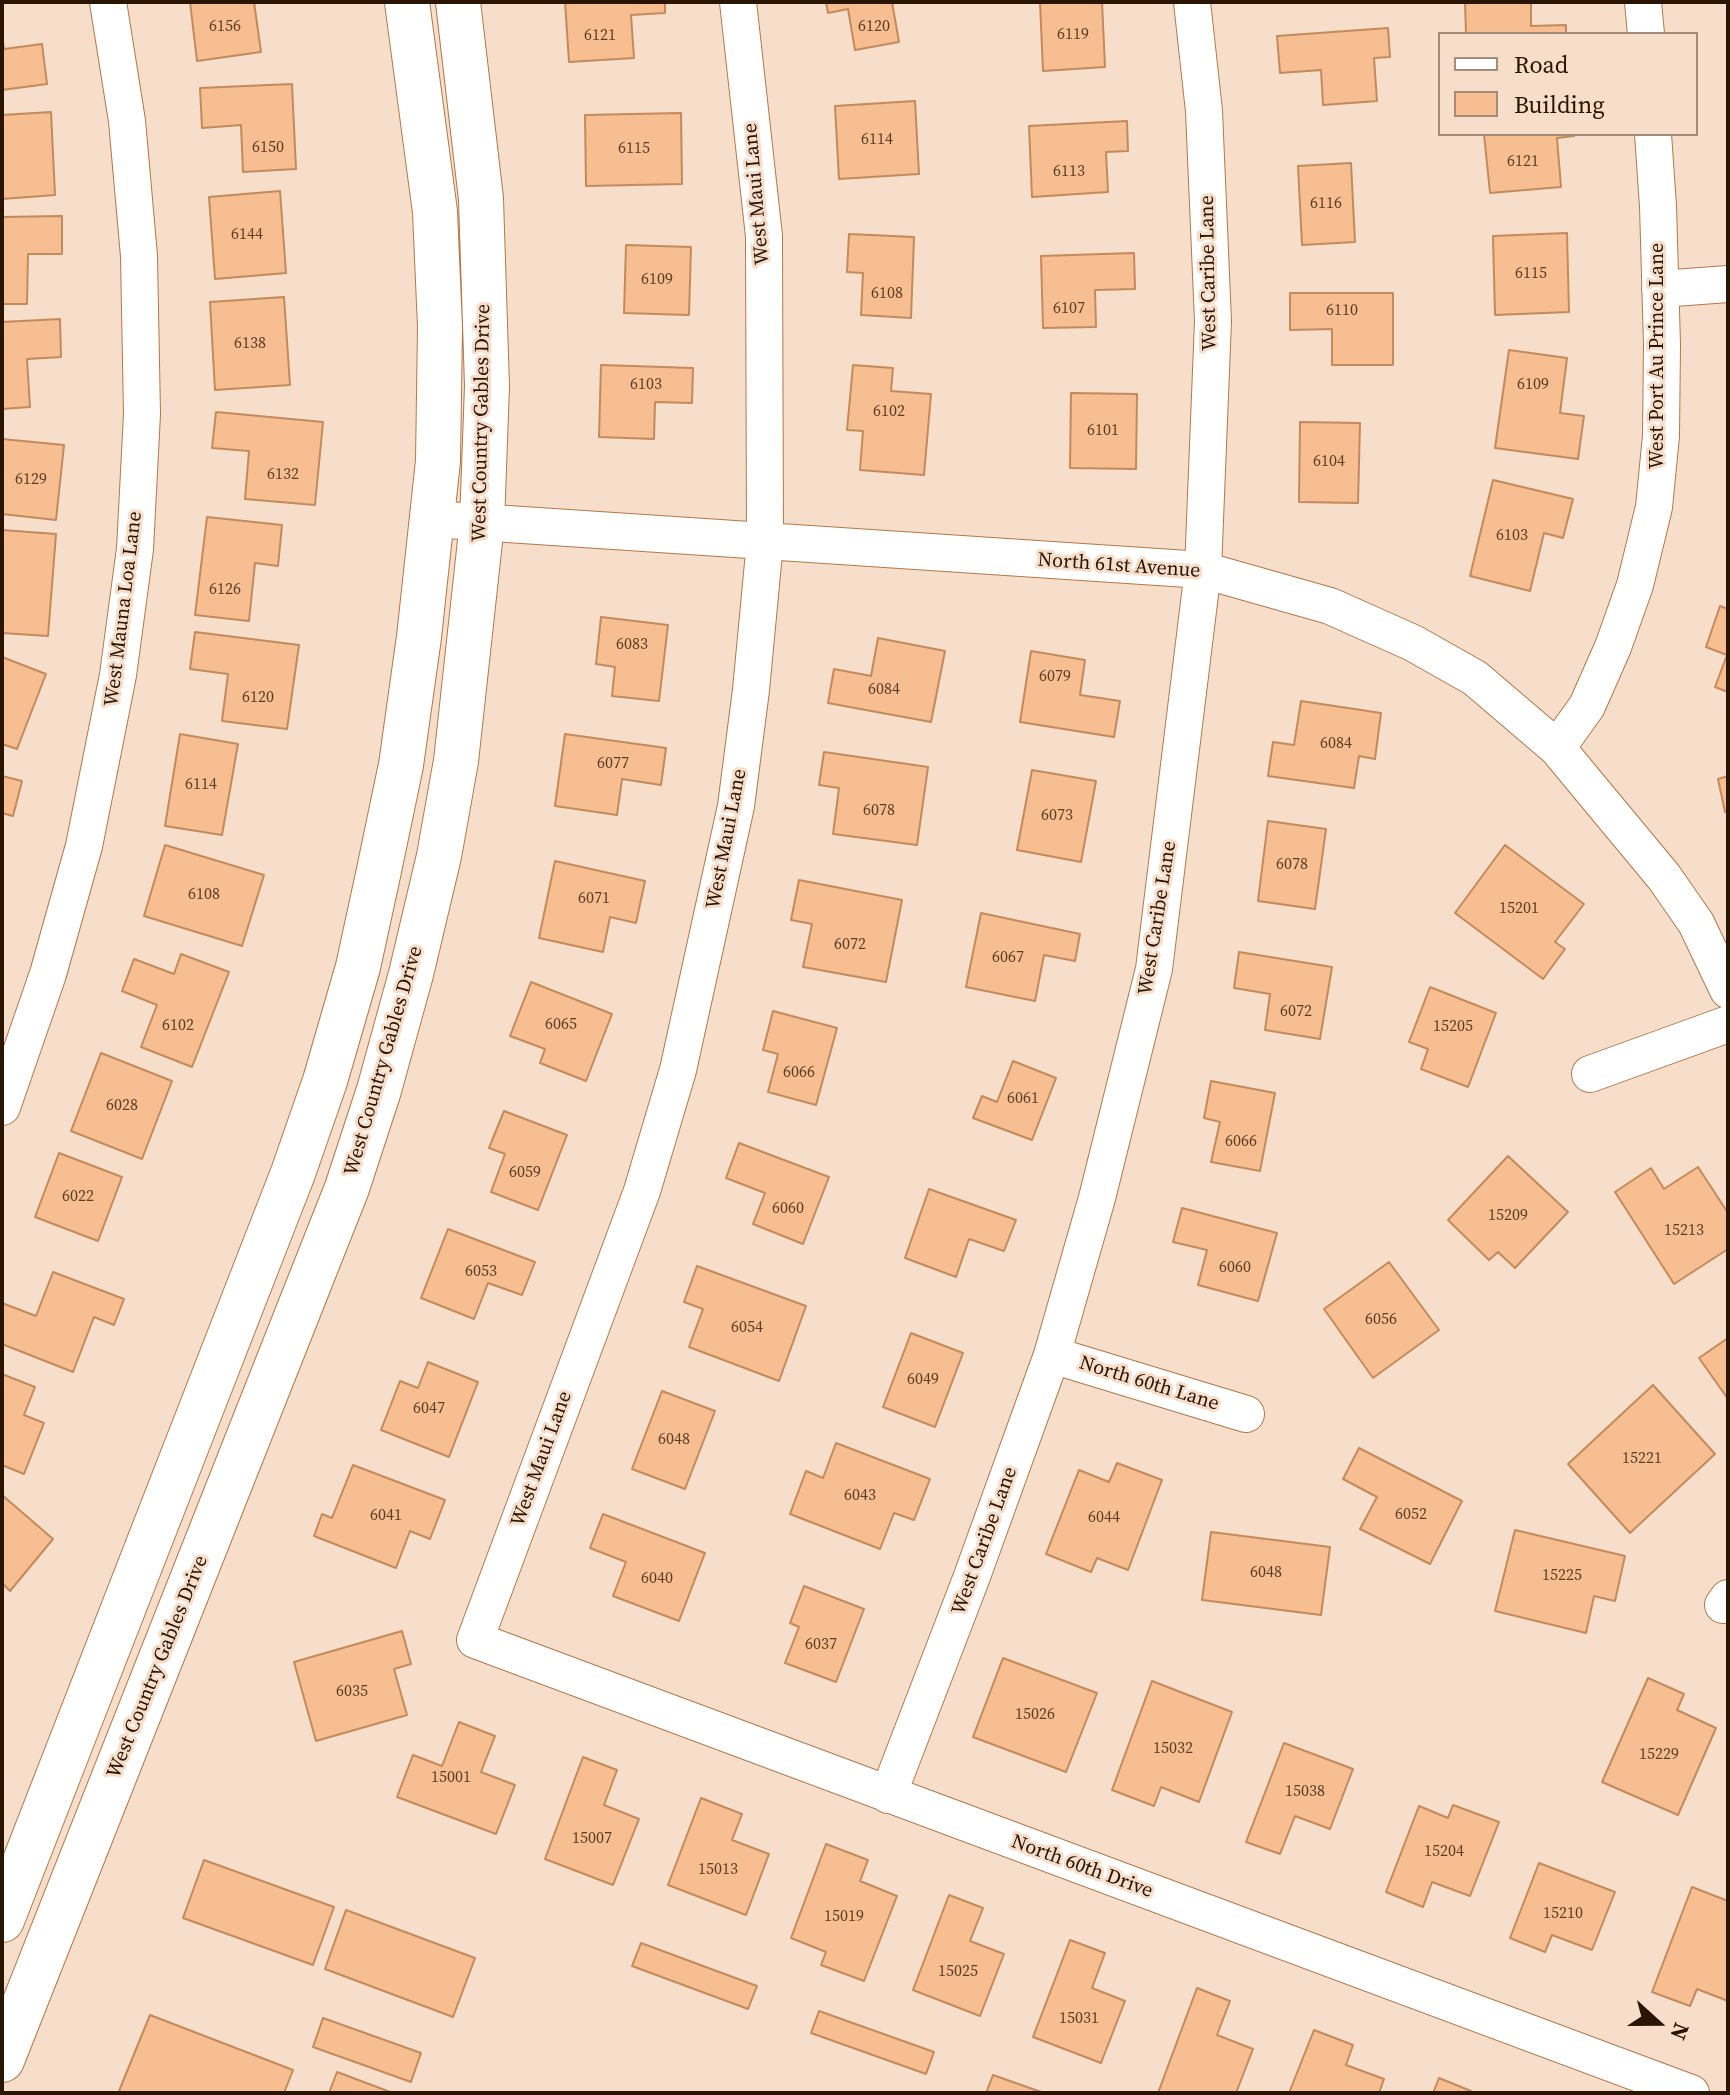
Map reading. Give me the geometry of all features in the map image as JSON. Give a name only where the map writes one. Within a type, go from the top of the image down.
[{"type":"street","name":"West Mauna Loa Lane","points":[[2,1107],[48,974],[84,846],[118,675],[135,549],[142,414],[139,256],[127,121],[108,2]]},
{"type":"street","points":[[2,1920],[288,1187],[325,1081],[358,967],[401,765],[419,637],[438,461],[440,327],[435,212],[407,2]]},
{"type":"street","name":"West Country Gables Drive","points":[[2,2060],[347,1188],[379,1090],[439,856],[465,687],[482,523],[487,386],[481,199],[458,2]]},
{"type":"street","name":"West Maui Lane","points":[[475,1640],[642,1191],[678,1070],[736,806],[765,542],[764,236],[738,2]]},
{"type":"street","name":"West Caribe Lane","points":[[888,1795],[1052,1355],[1097,1198],[1154,969],[1203,570],[1213,321],[1204,111],[1192,2]]},
{"type":"street","points":[[1643,2],[1646,32]]},
{"type":"street","name":"West Port Au Prince Lane","points":[[1557,748],[1587,706],[1613,647],[1635,585],[1654,507],[1661,436],[1658,206],[1653,136]]},
{"type":"street","points":[[1660,289],[1728,284]]},
{"type":"street","name":"North 61st Avenue","points":[[432,519],[1203,570],[1330,606],[1413,643],[1475,678],[1557,748],[1664,877],[1696,923],[1728,990]]},
{"type":"street","points":[[1590,1074],[1728,1024]]},
{"type":"street","name":"North 60th Lane","points":[[1052,1355],[1246,1414]]},
{"type":"street","name":"North 60th Drive","points":[[475,1640],[1691,2093]]},
{"type":"building","points":[[190,2],[254,2],[261,52],[197,61]]},
{"type":"building","points":[[565,2],[665,2],[665,13],[631,15],[634,58],[569,62]]},
{"type":"building","points":[[826,2],[892,2],[899,42],[855,50],[848,9],[828,13]]},
{"type":"building","points":[[1040,2],[1102,2],[1105,67],[1043,71]]},
{"type":"building","points":[[1465,2],[1531,2],[1531,26],[1566,25],[1566,32],[1466,32]]},
{"type":"building","points":[[1388,28],[1390,57],[1374,58],[1377,101],[1323,105],[1321,70],[1280,73],[1277,36]]},
{"type":"building","points":[[2,35],[4,49],[42,44],[47,84],[2,90]]},
{"type":"building","points":[[292,84],[296,169],[243,172],[241,125],[202,128],[200,88]]},
{"type":"building","points":[[915,101],[919,174],[839,179],[835,106]]},
{"type":"building","points":[[51,112],[55,195],[2,199],[2,115]]},
{"type":"building","points":[[681,113],[682,184],[586,186],[585,115]]},
{"type":"building","points":[[1127,121],[1128,151],[1106,152],[1108,192],[1032,197],[1029,126]]},
{"type":"building","points":[[1484,136],[1574,136],[1557,138],[1561,187],[1490,193]]},
{"type":"building","points":[[1351,163],[1355,242],[1302,245],[1298,166]]},
{"type":"building","points":[[280,191],[286,273],[215,279],[209,197]]},
{"type":"building","points":[[62,216],[62,254],[28,254],[27,304],[2,304],[2,217]]},
{"type":"building","points":[[1567,233],[1569,312],[1495,315],[1493,236]]},
{"type":"building","points":[[849,234],[914,237],[911,318],[861,315],[863,273],[847,272]]},
{"type":"building","points":[[626,245],[691,247],[689,315],[624,313]]},
{"type":"building","points":[[1134,253],[1135,289],[1095,290],[1096,327],[1043,328],[1041,256]]},
{"type":"building","points":[[1290,293],[1393,293],[1393,365],[1332,365],[1332,329],[1290,330]]},
{"type":"building","points":[[284,297],[290,385],[215,390],[210,302]]},
{"type":"building","points":[[60,319],[61,357],[27,359],[30,407],[2,409],[2,322]]},
{"type":"building","points":[[1509,350],[1567,358],[1560,413],[1584,416],[1578,459],[1495,448]]},
{"type":"building","points":[[601,365],[693,368],[692,403],[655,402],[654,439],[599,437]]},
{"type":"building","points":[[853,365],[893,368],[891,391],[931,394],[924,475],[860,470],[863,431],[847,430]]},
{"type":"building","points":[[1071,393],[1137,394],[1136,469],[1070,468]]},
{"type":"building","points":[[216,412],[323,422],[315,505],[245,499],[249,451],[212,448]]},
{"type":"building","points":[[1300,422],[1360,423],[1358,503],[1299,502]]},
{"type":"building","points":[[2,439],[64,445],[56,520],[2,514]]},
{"type":"building","points":[[1493,480],[1573,499],[1563,538],[1544,533],[1530,591],[1470,576]]},
{"type":"building","points":[[207,517],[282,525],[278,566],[255,563],[249,621],[195,615]]},
{"type":"building","points":[[2,530],[56,534],[48,636],[2,633]]},
{"type":"building","points":[[1720,606],[1728,609],[1728,692],[1715,687],[1727,655],[1706,647]]},
{"type":"building","points":[[601,617],[668,625],[659,701],[612,696],[615,667],[596,664]]},
{"type":"building","points":[[195,632],[299,645],[287,729],[222,721],[228,674],[190,669]]},
{"type":"building","points":[[878,638],[945,651],[931,722],[828,703],[834,669],[871,676]]},
{"type":"building","points":[[1031,651],[1085,660],[1080,695],[1120,701],[1114,737],[1020,722]]},
{"type":"building","points":[[2,657],[46,674],[17,749],[2,744]]},
{"type":"building","points":[[1301,701],[1381,713],[1375,759],[1359,756],[1354,788],[1268,776],[1273,742],[1294,745]]},
{"type":"building","points":[[180,734],[238,744],[222,835],[165,826]]},
{"type":"building","points":[[565,734],[666,748],[661,785],[622,779],[617,815],[555,806]]},
{"type":"building","points":[[824,752],[928,767],[917,845],[833,834],[839,788],[819,785]]},
{"type":"building","points":[[1032,770],[1096,781],[1081,862],[1017,850]]},
{"type":"building","points":[[2,776],[22,781],[13,816],[2,813]]},
{"type":"building","points":[[1728,776],[1728,812],[1725,812],[1718,779]]},
{"type":"building","points":[[1268,821],[1326,829],[1315,909],[1258,901]]},
{"type":"building","points":[[165,845],[264,875],[242,946],[144,916]]},
{"type":"building","points":[[1505,845],[1584,904],[1555,942],[1565,949],[1543,979],[1455,913]]},
{"type":"building","points":[[555,861],[645,881],[636,923],[610,917],[603,952],[539,938]]},
{"type":"building","points":[[799,880],[902,900],[886,982],[803,967],[812,924],[791,920]]},
{"type":"building","points":[[981,913],[1080,934],[1075,961],[1044,955],[1035,1001],[966,987]]},
{"type":"building","points":[[1239,952],[1332,967],[1320,1039],[1265,1030],[1270,994],[1234,988]]},
{"type":"building","points":[[181,954],[229,972],[192,1067],[141,1047],[157,1005],[122,991],[134,959],[174,974]]},
{"type":"building","points":[[531,982],[612,1014],[586,1081],[540,1063],[545,1049],[510,1036]]},
{"type":"building","points":[[1430,987],[1496,1013],[1468,1087],[1421,1069],[1428,1049],[1409,1042]]},
{"type":"building","points":[[773,1011],[837,1028],[816,1105],[768,1092],[778,1054],[763,1050]]},
{"type":"building","points":[[101,1053],[172,1081],[142,1159],[71,1131]]},
{"type":"building","points":[[1013,1061],[1056,1078],[1032,1140],[973,1118],[982,1096],[997,1102]]},
{"type":"building","points":[[1211,1081],[1275,1093],[1260,1171],[1211,1162],[1220,1122],[1204,1118]]},
{"type":"building","points":[[504,1111],[567,1135],[538,1210],[491,1192],[505,1154],[489,1148]]},
{"type":"building","points":[[739,1143],[829,1177],[803,1244],[753,1224],[765,1193],[726,1178]]},
{"type":"building","points":[[59,1153],[122,1177],[98,1241],[35,1217]]},
{"type":"building","points":[[1508,1156],[1568,1212],[1515,1268],[1498,1252],[1489,1260],[1448,1220]]},
{"type":"building","points":[[1698,1167],[1728,1213],[1728,1249],[1674,1284],[1615,1192],[1651,1168],[1664,1189]]},
{"type":"building","points":[[929,1189],[1016,1220],[1004,1251],[969,1239],[956,1277],[905,1258]]},
{"type":"building","points":[[1182,1208],[1277,1233],[1258,1301],[1198,1285],[1207,1250],[1173,1242]]},
{"type":"building","points":[[448,1229],[535,1262],[522,1295],[488,1283],[474,1319],[421,1298]]},
{"type":"building","points":[[1389,1262],[1439,1330],[1373,1378],[1324,1309]]},
{"type":"building","points":[[697,1266],[806,1306],[779,1381],[689,1347],[703,1309],[684,1302]]},
{"type":"building","points":[[53,1272],[124,1299],[114,1325],[94,1317],[73,1372],[2,1344],[2,1303],[36,1316]]},
{"type":"building","points":[[911,1333],[963,1353],[935,1427],[883,1407]]},
{"type":"building","points":[[1728,1338],[1728,1399],[1699,1358]]},
{"type":"building","points":[[428,1362],[478,1382],[449,1457],[381,1430],[400,1381],[418,1388]]},
{"type":"building","points":[[2,1374],[35,1387],[24,1415],[44,1423],[24,1474],[2,1465]]},
{"type":"building","points":[[1653,1385],[1715,1454],[1630,1533],[1568,1464]]},
{"type":"building","points":[[662,1391],[715,1411],[685,1489],[632,1469]]},
{"type":"building","points":[[836,1443],[930,1479],[914,1520],[894,1513],[880,1549],[790,1514],[806,1471],[823,1478]]},
{"type":"building","points":[[1359,1448],[1462,1501],[1430,1564],[1360,1529],[1377,1497],[1343,1479]]},
{"type":"building","points":[[1117,1463],[1162,1480],[1128,1570],[1097,1558],[1091,1572],[1046,1554],[1079,1470],[1109,1482]]},
{"type":"building","points":[[353,1465],[445,1500],[430,1539],[410,1531],[396,1568],[314,1536],[322,1514],[332,1518]]},
{"type":"building","points":[[2,1495],[53,1539],[10,1591],[2,1583]]},
{"type":"building","points":[[603,1514],[705,1553],[679,1621],[613,1596],[626,1562],[590,1548]]},
{"type":"building","points":[[1515,1530],[1625,1556],[1615,1601],[1594,1596],[1586,1633],[1495,1611]]},
{"type":"building","points":[[1211,1532],[1330,1547],[1321,1615],[1202,1600]]},
{"type":"building","points":[[804,1586],[864,1609],[836,1682],[785,1663],[799,1627],[790,1623]]},
{"type":"building","points":[[402,1631],[411,1664],[394,1669],[407,1715],[316,1741],[294,1662]]},
{"type":"building","points":[[1003,1658],[1097,1693],[1066,1772],[973,1737]]},
{"type":"building","points":[[1648,1678],[1684,1694],[1677,1710],[1716,1728],[1678,1815],[1602,1782]]},
{"type":"building","points":[[1152,1681],[1232,1712],[1199,1802],[1161,1787],[1154,1806],[1112,1790]]},
{"type":"building","points":[[459,1722],[495,1736],[481,1772],[515,1785],[496,1834],[397,1797],[413,1755],[442,1766]]},
{"type":"building","points":[[1284,1743],[1353,1769],[1330,1829],[1295,1816],[1280,1854],[1246,1842]]},
{"type":"building","points":[[583,1757],[617,1770],[604,1805],[639,1819],[613,1885],[545,1859]]},
{"type":"building","points":[[701,1798],[742,1814],[732,1840],[769,1854],[746,1915],[668,1885]]},
{"type":"building","points":[[1453,1805],[1499,1822],[1470,1896],[1432,1882],[1423,1907],[1386,1892],[1419,1806],[1448,1818]]},
{"type":"building","points":[[826,1844],[868,1860],[860,1881],[897,1896],[864,1981],[821,1965],[826,1952],[791,1938]]},
{"type":"building","points":[[204,1860],[334,1907],[313,1965],[183,1918]]},
{"type":"building","points":[[1539,1863],[1615,1892],[1592,1950],[1552,1935],[1545,1952],[1510,1938]]},
{"type":"building","points":[[1692,1887],[1728,1901],[1728,2001],[1697,1989],[1690,2006],[1652,1992]]},
{"type":"building","points":[[949,1895],[983,1908],[970,1941],[1004,1954],[980,2016],[913,1990]]},
{"type":"building","points":[[346,1910],[475,1958],[453,2017],[325,1969]]},
{"type":"building","points":[[1070,1940],[1105,1953],[1092,1988],[1125,2001],[1101,2063],[1033,2037]]},
{"type":"building","points":[[641,1943],[757,1986],[748,2009],[632,1966]]},
{"type":"building","points":[[1197,1988],[1230,2001],[1217,2035],[1253,2049],[1236,2093],[1158,2093]]},
{"type":"building","points":[[819,2011],[934,2052],[926,2074],[811,2033]]},
{"type":"building","points":[[150,2015],[293,2070],[284,2093],[119,2091]]},
{"type":"building","points":[[323,2018],[421,2053],[411,2082],[313,2047]]},
{"type":"building","points":[[1314,2030],[1353,2045],[1346,2065],[1384,2079],[1379,2093],[1289,2093]]},
{"type":"building","points":[[337,2072],[393,2093],[329,2093]]},
{"type":"building","points":[[993,2075],[1044,2093],[986,2093]]},
{"type":"building","points":[[1439,2078],[1471,2091],[1433,2093]]}]
